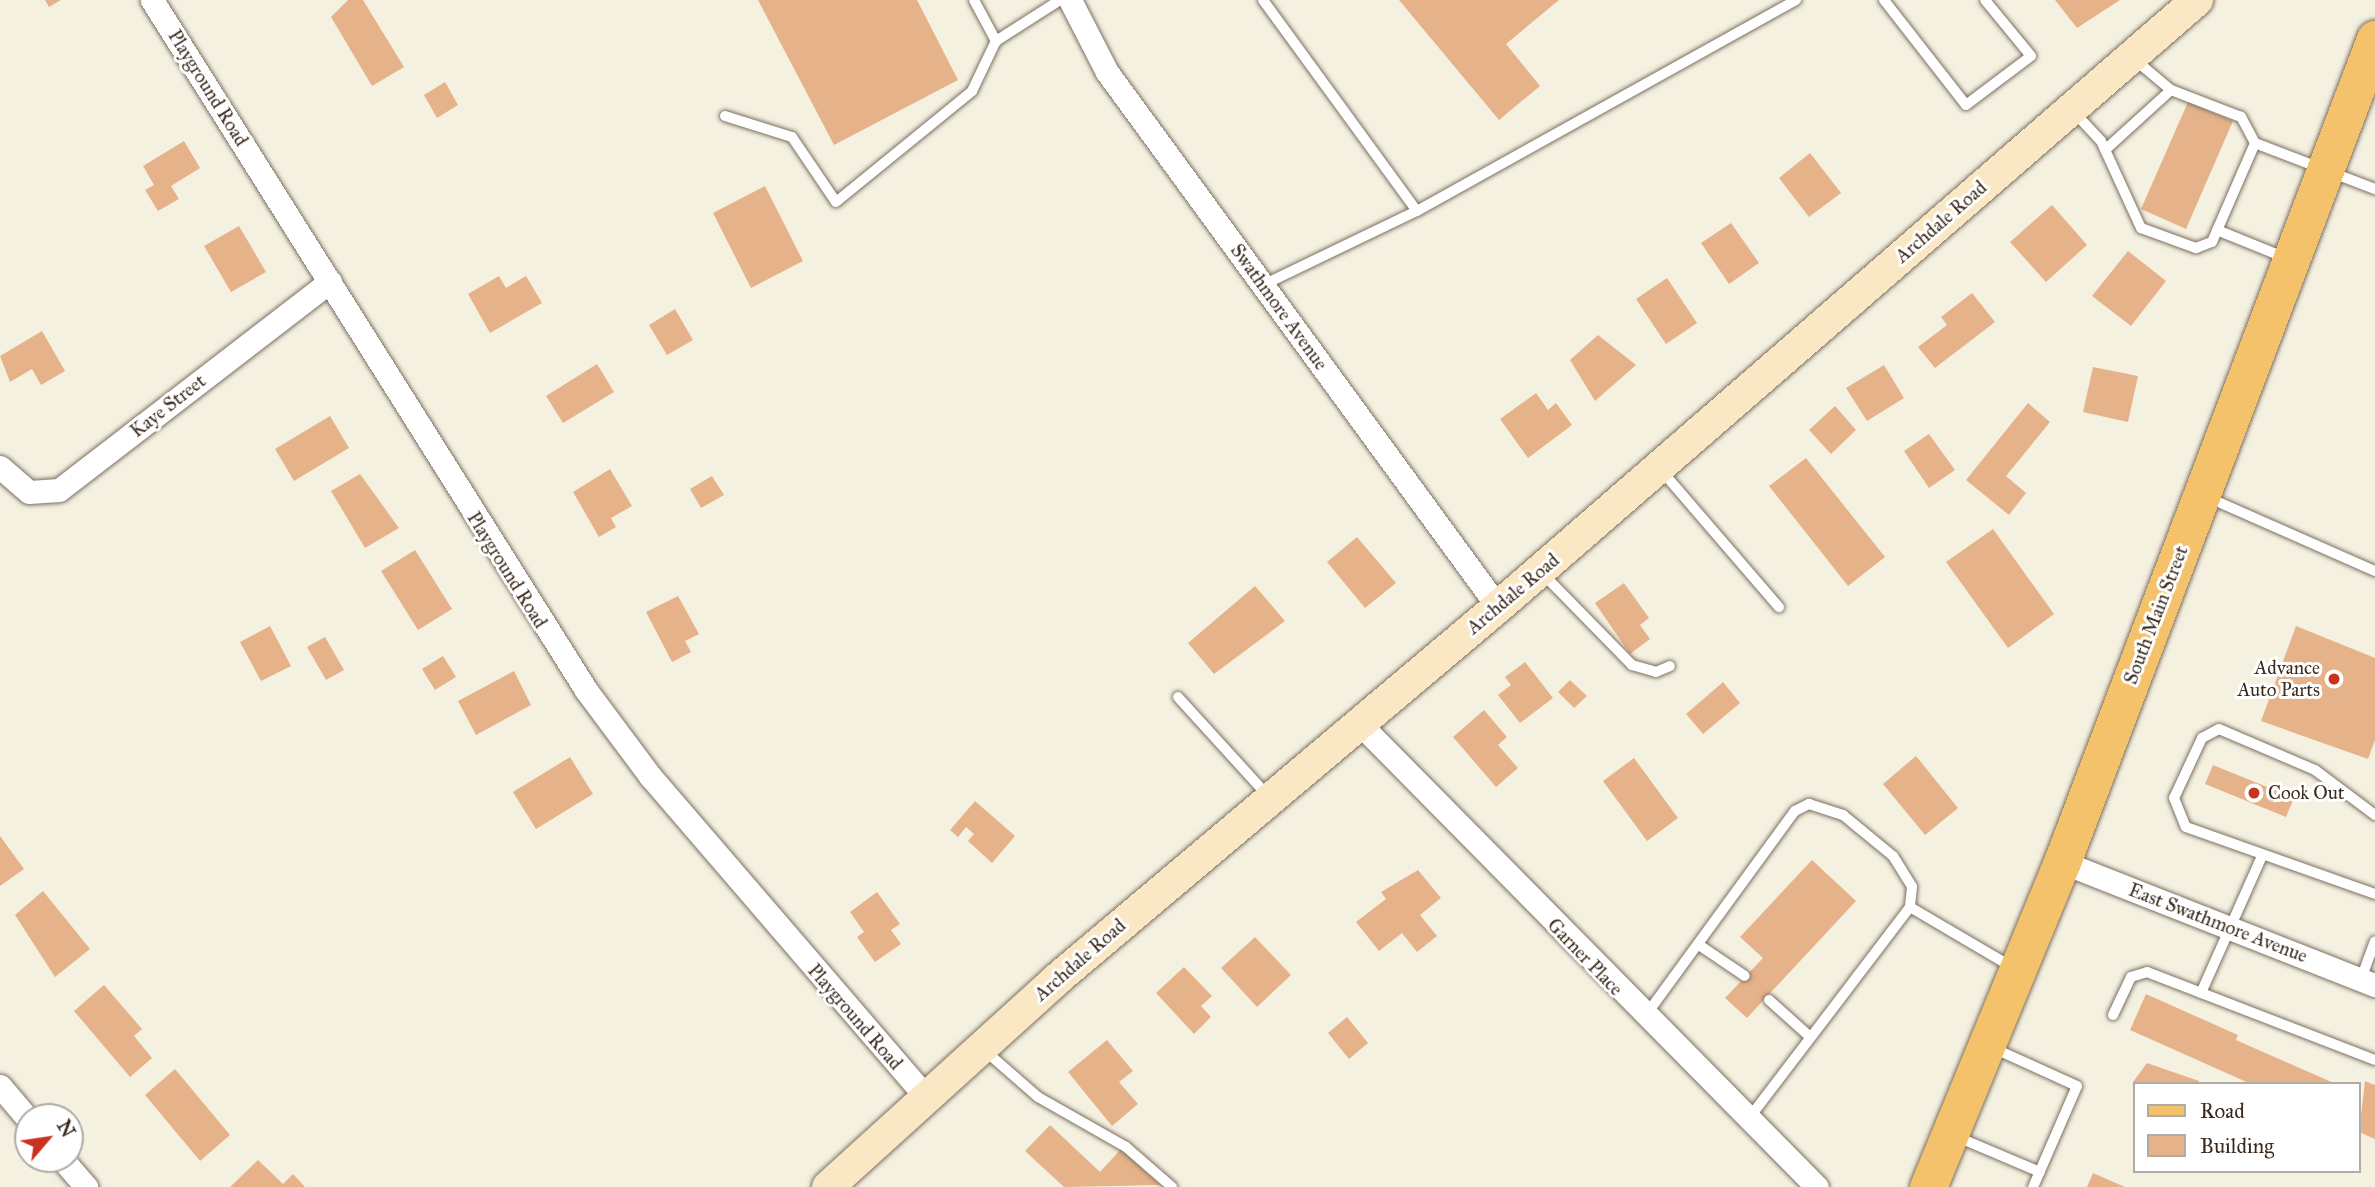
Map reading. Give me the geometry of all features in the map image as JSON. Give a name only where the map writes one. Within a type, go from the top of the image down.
[{"type":"main road","name":"Archdale Road","points":[[828,1187],[924,1095],[1358,722],[1540,571],[2195,1]]},
{"type":"main road","name":"South Main Street","points":[[1928,1187],[2062,862],[2375,39]]},
{"type":"street","name":"Playground Road","points":[[152,0],[586,690],[685,818],[924,1095]]},
{"type":"street","name":"Swathmore Avenue","points":[[1070,0],[1107,72],[1498,607]]},
{"type":"street","name":"Kaye Street","points":[[0,467],[30,492],[59,491],[330,281]]},
{"type":"street","name":"Garner Place","points":[[1358,722],[1644,1018],[1817,1187]]},
{"type":"street","name":"East Swathmore Avenue","points":[[2062,862],[2368,982]]},
{"type":"street","points":[[0,1086],[14,1103]]},
{"type":"street","points":[[74,1173],[86,1187]]},
{"type":"lane","points":[[974,0],[996,41]]},
{"type":"lane","points":[[725,116],[792,137],[836,202],[972,91],[996,41],[1060,0]]},
{"type":"lane","points":[[1263,0],[1417,212]]},
{"type":"lane","points":[[1263,285],[1417,212],[1796,0]]},
{"type":"lane","points":[[1884,0],[1966,105],[2031,56],[1985,0]]},
{"type":"lane","points":[[2132,57],[2171,90],[2241,117],[2255,143],[2375,189]]},
{"type":"lane","points":[[2105,150],[2171,90]]},
{"type":"lane","points":[[2071,110],[2105,150],[2141,228],[2196,248],[2212,242],[2255,143]]},
{"type":"lane","points":[[2217,230],[2291,260]]},
{"type":"lane","points":[[1659,468],[1779,607]]},
{"type":"lane","points":[[2202,495],[2375,570]]},
{"type":"lane","points":[[1540,571],[1632,665],[1656,672],[1670,666]]},
{"type":"lane","points":[[1178,697],[1269,798]]},
{"type":"lane","points":[[2375,815],[2315,770],[2219,729],[2209,732],[2174,798],[2175,811],[2186,827],[2262,858],[2375,894]]},
{"type":"lane","points":[[1644,1018],[1795,811],[1809,804],[1843,815],[1893,856],[1912,887],[1910,907],[1808,1035],[1747,1121]]},
{"type":"lane","points":[[2201,993],[2262,858]]},
{"type":"lane","points":[[1910,907],[2017,970]]},
{"type":"lane","points":[[2368,982],[2375,941]]},
{"type":"lane","points":[[1699,945],[1745,976]]},
{"type":"lane","points":[[2113,1015],[2131,977],[2147,972],[2375,1060]]},
{"type":"lane","points":[[1769,1000],[1808,1035]]},
{"type":"lane","points":[[1986,1045],[2077,1086],[2033,1187]]},
{"type":"lane","points":[[981,1047],[1038,1097],[1126,1147],[1172,1187]]},
{"type":"lane","points":[[1950,1134],[2040,1172]]},
{"type":"building","points":[[45,0],[61,0],[49,7]]},
{"type":"building","points":[[348,0],[363,0],[404,67],[372,86],[331,17]]},
{"type":"building","points":[[758,0],[917,0],[958,80],[834,145]]},
{"type":"building","points":[[1399,0],[1559,0],[1506,44],[1540,86],[1499,120]]},
{"type":"building","points":[[2055,0],[2120,0],[2077,28]]},
{"type":"building","points":[[445,82],[458,105],[437,118],[424,95]]},
{"type":"building","points":[[2188,102],[2233,121],[2186,229],[2141,209]]},
{"type":"building","points":[[184,141],[200,168],[171,186],[179,199],[158,211],[145,190],[154,185],[143,166]]},
{"type":"building","points":[[1810,153],[1841,193],[1809,217],[1779,178]]},
{"type":"building","points":[[765,186],[803,261],[751,288],[713,213]]},
{"type":"building","points":[[2052,205],[2087,245],[2046,282],[2010,242]]},
{"type":"building","points":[[1731,223],[1759,263],[1729,284],[1701,243]]},
{"type":"building","points":[[239,226],[266,272],[231,292],[204,246]]},
{"type":"building","points":[[2128,251],[2166,281],[2131,326],[2092,296]]},
{"type":"building","points":[[499,276],[506,288],[526,276],[542,303],[490,333],[468,294]]},
{"type":"building","points":[[1667,278],[1697,323],[1666,344],[1636,299]]},
{"type":"building","points":[[1972,293],[1995,322],[1935,368],[1918,347],[1947,325],[1941,317]]},
{"type":"building","points":[[675,309],[693,340],[667,355],[649,325]]},
{"type":"building","points":[[42,331],[65,371],[41,385],[32,369],[10,382],[0,356]]},
{"type":"building","points":[[1598,335],[1636,365],[1595,401],[1570,360]]},
{"type":"building","points":[[597,364],[614,392],[563,423],[546,396]]},
{"type":"building","points":[[1884,365],[1904,398],[1867,421],[1846,388]]},
{"type":"building","points":[[2093,367],[2138,376],[2128,422],[2083,412]]},
{"type":"building","points":[[1536,393],[1548,410],[1556,403],[1572,425],[1528,458],[1500,419]]},
{"type":"building","points":[[2028,403],[2050,422],[2006,476],[2026,493],[2009,515],[1966,480]]},
{"type":"building","points":[[1835,406],[1856,430],[1831,454],[1809,430]]},
{"type":"building","points":[[330,416],[349,448],[294,481],[275,449]]},
{"type":"building","points":[[1929,434],[1955,470],[1929,488],[1904,451]]},
{"type":"building","points":[[1806,458],[1885,557],[1848,586],[1769,486]]},
{"type":"building","points":[[610,469],[632,506],[611,518],[616,527],[599,537],[573,492]]},
{"type":"building","points":[[360,474],[399,528],[365,548],[331,491]]},
{"type":"building","points":[[712,476],[724,495],[701,508],[690,489]]},
{"type":"building","points":[[1993,529],[2054,614],[2008,648],[1946,562]]},
{"type":"building","points":[[1357,537],[1396,583],[1365,608],[1327,562]]},
{"type":"building","points":[[415,550],[452,609],[418,630],[381,571]]},
{"type":"building","points":[[1624,583],[1649,618],[1640,625],[1650,639],[1630,654],[1595,603]]},
{"type":"building","points":[[1255,586],[1285,621],[1214,674],[1188,643]]},
{"type":"building","points":[[678,596],[699,634],[685,641],[691,652],[672,662],[646,612]]},
{"type":"building","points":[[270,626],[291,666],[261,681],[240,642]]},
{"type":"building","points":[[2296,626],[2375,658],[2375,740],[2368,759],[2261,721]]},
{"type":"building","points":[[325,637],[344,670],[326,680],[307,647]]},
{"type":"building","points":[[443,656],[456,677],[435,690],[422,669]]},
{"type":"building","points":[[1525,662],[1553,698],[1520,723],[1498,695],[1511,685],[1505,677]]},
{"type":"building","points":[[514,671],[531,705],[476,735],[458,701]]},
{"type":"building","points":[[1570,680],[1587,696],[1574,708],[1558,692]]},
{"type":"building","points":[[1723,682],[1740,703],[1703,734],[1686,714]]},
{"type":"building","points":[[1484,710],[1507,737],[1498,745],[1518,768],[1496,787],[1453,737]]},
{"type":"building","points":[[1916,756],[1958,808],[1925,835],[1883,784]]},
{"type":"building","points":[[570,757],[593,794],[536,829],[513,792]]},
{"type":"building","points":[[1634,758],[1678,818],[1647,841],[1603,781]]},
{"type":"building","points":[[2213,765],[2294,798],[2286,817],[2205,784]]},
{"type":"building","points":[[975,801],[1015,836],[992,863],[968,841],[974,834],[966,827],[958,837],[950,830]]},
{"type":"building","points":[[0,836],[24,869],[0,886]]},
{"type":"building","points":[[1812,860],[1856,901],[1747,1018],[1725,998],[1763,958],[1740,937]]},
{"type":"building","points":[[1418,870],[1441,898],[1420,915],[1437,936],[1417,952],[1402,933],[1379,951],[1356,922],[1386,899],[1381,892]]},
{"type":"building","points":[[43,891],[90,949],[55,977],[15,915]]},
{"type":"building","points":[[877,892],[900,924],[891,930],[901,944],[875,962],[857,937],[864,932],[850,912]]},
{"type":"building","points":[[1255,937],[1291,975],[1257,1007],[1221,968]]},
{"type":"building","points":[[1184,967],[1212,996],[1201,1006],[1211,1017],[1194,1034],[1156,993]]},
{"type":"building","points":[[104,985],[142,1029],[134,1036],[152,1058],[130,1077],[74,1011]]},
{"type":"building","points":[[2146,994],[2238,1035],[2236,1040],[2331,1082],[2247,1082],[2130,1030]]},
{"type":"building","points":[[1347,1017],[1368,1043],[1349,1059],[1328,1033]]},
{"type":"building","points":[[1107,1040],[1133,1071],[1119,1082],[1138,1104],[1112,1126],[1068,1072]]},
{"type":"building","points":[[2147,1063],[2199,1081],[2199,1082],[2133,1082]]},
{"type":"building","points":[[175,1069],[230,1135],[200,1161],[145,1095]]},
{"type":"building","points":[[2365,1081],[2375,1085],[2375,1139],[2361,1133]]},
{"type":"building","points":[[1050,1125],[1100,1172],[1121,1149],[1160,1185],[1064,1187],[1025,1151]]},
{"type":"building","points":[[258,1160],[283,1184],[293,1174],[305,1187],[230,1187]]},
{"type":"building","points":[[2093,1173],[2125,1187],[2087,1187]]},
{"type":"place","name":"Advance Auto Parts","points":[[2334,679]]},
{"type":"place","name":"Cook Out","points":[[2254,793]]}]
